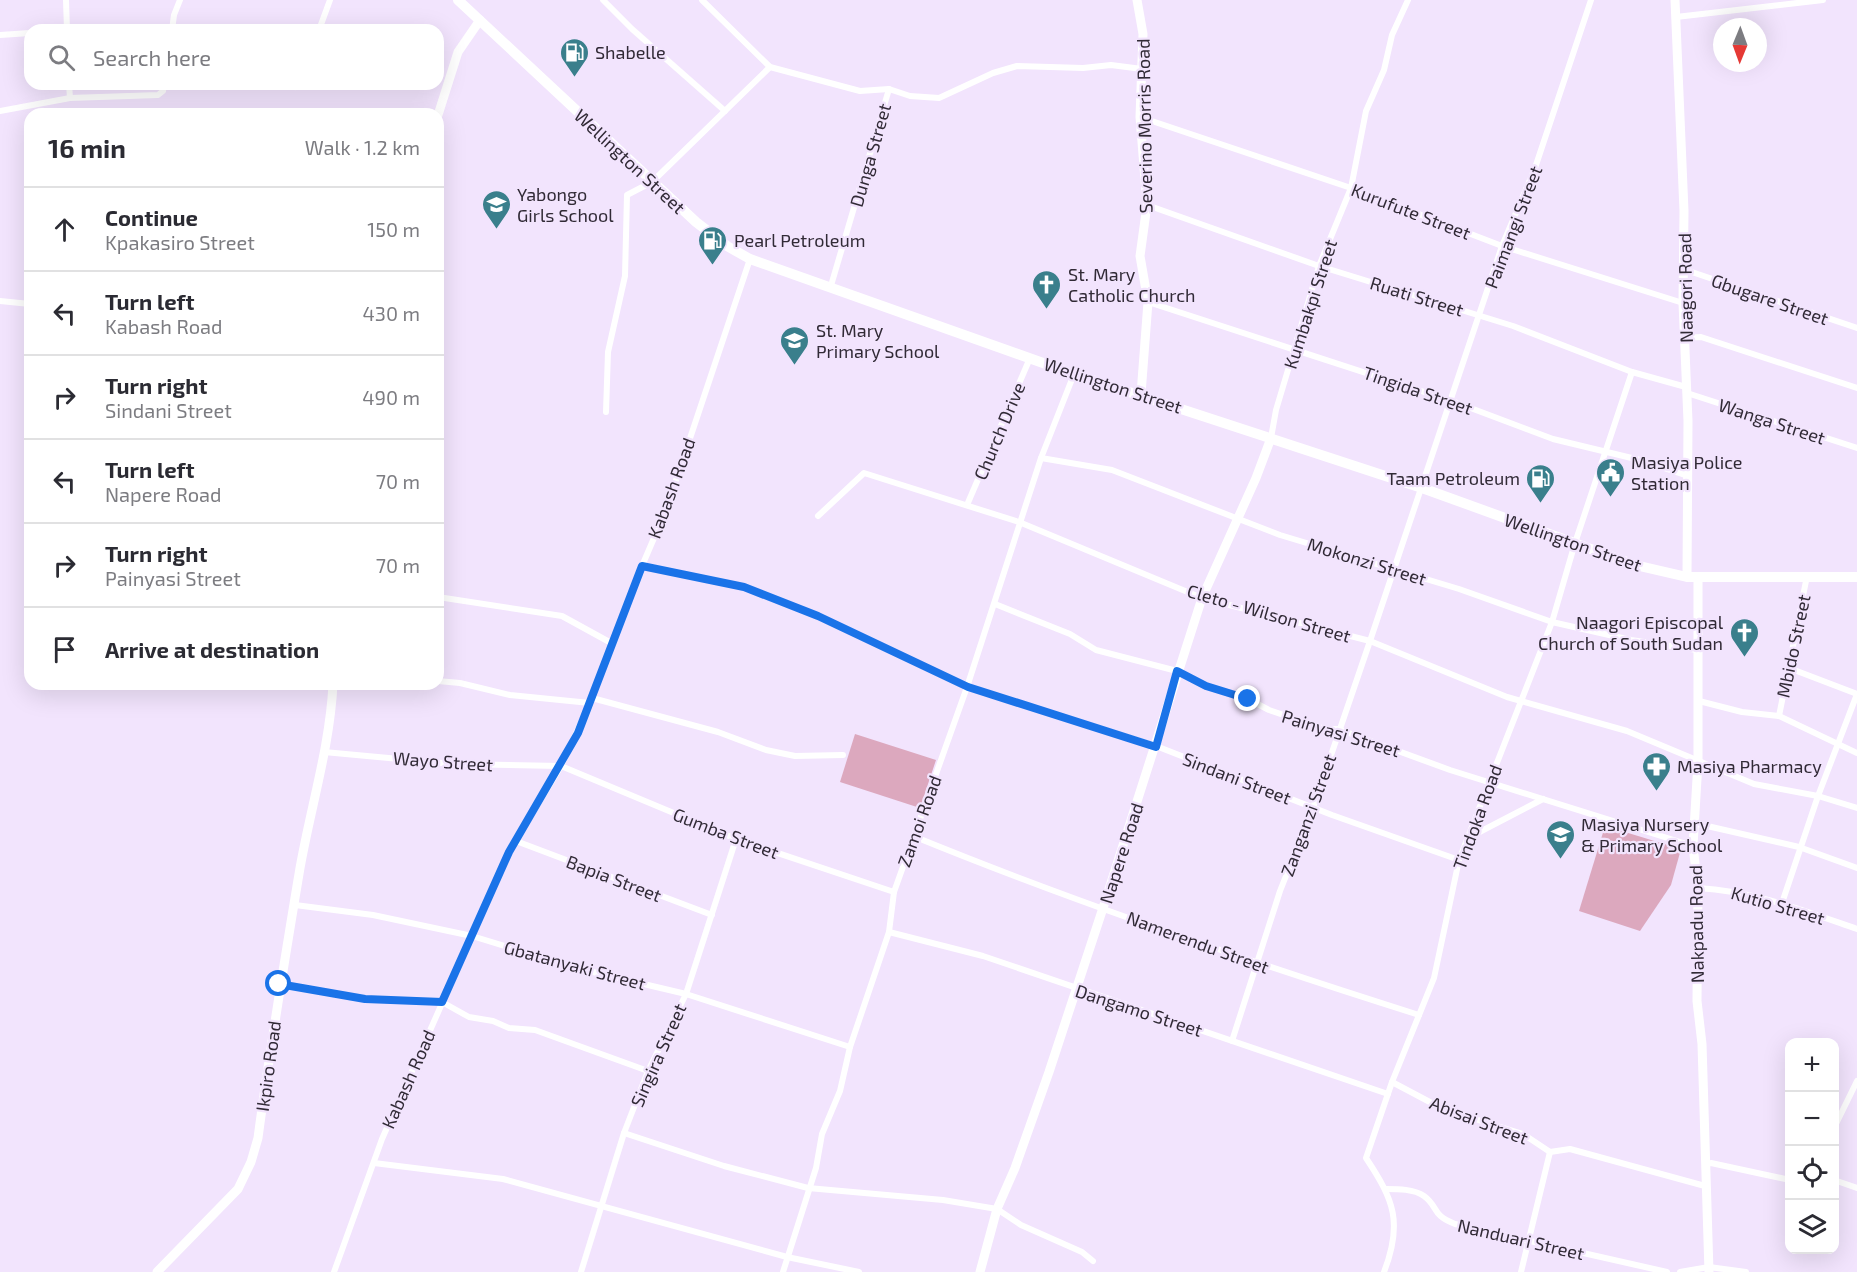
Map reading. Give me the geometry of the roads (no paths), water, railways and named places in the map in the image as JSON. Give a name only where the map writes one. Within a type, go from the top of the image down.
[{"type":"main road","name":"Wellington Street","points":[[460,1],[696,222],[727,246],[750,259],[1074,374],[1141,394],[1422,488],[1635,565],[1693,577],[1857,577]]},
{"type":"street","points":[[66,0],[67,24]]},
{"type":"street","points":[[173,24],[180,0]]},
{"type":"street","points":[[321,24],[330,0]]},
{"type":"street","points":[[603,0],[724,111]]},
{"type":"street","points":[[702,0],[770,67],[860,92],[889,89],[910,96],[939,98],[993,73],[1017,66],[1083,68],[1112,65],[1142,69]]},
{"type":"street","name":"Severino Morris Road","points":[[1137,0],[1143,34],[1140,117],[1147,205],[1140,256],[1148,302],[1141,394]]},
{"type":"street","name":"Kumbakpi Street","points":[[1271,438],[1276,410],[1319,266],[1350,188],[1366,111],[1384,70],[1392,35],[1408,0]]},
{"type":"street","name":"Paimangi Street","points":[[1422,488],[1502,246],[1535,168],[1591,0]]},
{"type":"street","name":"Naagori Road","points":[[1675,0],[1684,211],[1683,303],[1693,577]]},
{"type":"street","points":[[1676,17],[1823,0]]},
{"type":"street","points":[[440,108],[458,52],[480,20]]},
{"type":"street","points":[[0,35],[24,33]]},
{"type":"street","points":[[606,412],[609,352],[625,276],[627,195],[652,182],[770,67]]},
{"type":"street","name":"Dunga Street","points":[[830,289],[889,89]]},
{"type":"street","points":[[69,90],[70,98]]},
{"type":"street","points":[[0,111],[70,98],[158,95],[163,90]]},
{"type":"street","name":"Kurufute Street","points":[[1140,117],[1350,188],[1502,246],[1683,303]]},
{"type":"street","name":"Ruati Street","points":[[1147,205],[1319,266],[1480,315],[1632,372],[1687,390]]},
{"type":"street","name":"Kabash Road","points":[[334,1272],[374,1163],[442,1002],[516,841],[561,766],[591,701],[642,566],[666,510],[750,259]]},
{"type":"street","name":"Gbugare Street","points":[[1683,269],[1857,328]]},
{"type":"street","points":[[0,301],[24,303]]},
{"type":"street","name":"Tingida Street","points":[[1148,302],[1452,401],[1553,439],[1605,451],[1688,476]]},
{"type":"street","points":[[1685,339],[1701,337],[1857,388]]},
{"type":"street","name":"Church Drive","points":[[967,505],[1030,358]]},
{"type":"street","name":"Tindoka Road","points":[[1386,1189],[1366,1158],[1392,1082],[1434,978],[1459,860],[1552,622],[1575,543],[1632,372]]},
{"type":"street","name":"Zamoi Road","points":[[783,1272],[816,1168],[822,1134],[840,1091],[850,1047],[889,932],[894,892],[968,687],[1041,458],[1074,374]]},
{"type":"street","name":"Wanga Street","points":[[1687,390],[1857,448]]},
{"type":"street","name":"Napere Road","points":[[980,1272],[997,1209],[1015,1168],[1077,990],[1202,598],[1239,517],[1271,438]]},
{"type":"street","name":"Mokonzi Street","points":[[1041,458],[1112,470],[1239,517],[1280,535],[1393,569],[1552,622],[1631,640],[1697,650]]},
{"type":"street","name":"Cleto - Wilson Street","points":[[818,516],[864,473],[1019,522],[1202,598],[1370,642],[1507,697],[1627,731],[1754,784],[1818,796],[1857,808]]},
{"type":"street","name":"Zanganzi Street","points":[[1232,1041],[1280,891],[1313,808],[1338,729],[1422,488]]},
{"type":"street","name":"Sindani Street","points":[[642,566],[744,587],[818,616],[968,687],[1156,747],[1313,808],[1459,860]]},
{"type":"street","name":"Mbido Street","points":[[1779,716],[1807,576]]},
{"type":"street","name":"Nakpadu Road","points":[[1693,577],[1698,701],[1698,762],[1693,846],[1698,888],[1697,1001],[1702,1044],[1709,1269]]},
{"type":"street","points":[[444,598],[562,616],[613,644]]},
{"type":"street","name":"Painyasi Street","points":[[995,604],[1070,634],[1096,650],[1177,671],[1206,686],[1248,699],[1269,710],[1325,729],[1338,729],[1450,770],[1693,846]]},
{"type":"street","points":[[1782,903],[1803,849],[1818,796],[1857,694],[1789,668]]},
{"type":"street","points":[[444,682],[510,695],[591,701],[718,732],[766,750],[795,756],[843,755]]},
{"type":"street","name":"Ikpiro Road","points":[[157,1272],[238,1189],[251,1162],[258,1138],[279,984],[331,717],[333,690]]},
{"type":"street","points":[[1698,701],[1742,712],[1779,716],[1857,753]]},
{"type":"street","name":"Wayo Street","points":[[324,752],[453,764],[561,766]]},
{"type":"street","name":"Gumba Street","points":[[561,766],[736,839],[894,892]]},
{"type":"street","points":[[1468,838],[1543,799]]},
{"type":"street","points":[[1694,823],[1803,849],[1857,868]]},
{"type":"street","name":"Namerendu Street","points":[[913,836],[1020,880],[1257,964],[1419,1015]]},
{"type":"street","name":"Singira Street","points":[[581,1272],[600,1204],[624,1134],[648,1071],[686,994],[736,839]]},
{"type":"street","name":"Bapia Street","points":[[516,841],[712,915]]},
{"type":"street","name":"Kutio Street","points":[[1698,888],[1730,890],[1782,903],[1857,929]]},
{"type":"street","name":"Gbatanyaki Street","points":[[295,905],[373,915],[472,936],[576,968],[686,994],[850,1047]]},
{"type":"street","name":"Dangamo Street","points":[[889,932],[983,956],[1077,990],[1388,1094]]},
{"type":"street","points":[[279,984],[365,999],[442,1002],[469,1017],[493,1021],[509,1028],[535,1030],[648,1071]]},
{"type":"street","points":[[1839,1118],[1857,1081]]},
{"type":"street","name":"Abisai Street","points":[[1392,1082],[1443,1109],[1523,1134],[1550,1152],[1570,1149],[1705,1186]]},
{"type":"street","points":[[624,1134],[724,1166],[808,1188],[943,1200],[997,1209],[1021,1225],[1082,1252],[1093,1261]]},
{"type":"street","points":[[1521,1272],[1550,1152]]},
{"type":"street","points":[[374,1163],[503,1179],[787,1257],[859,1272]]},
{"type":"street","points":[[1705,1165],[1712,1163],[1785,1179]]},
{"type":"street","points":[[1839,1182],[1857,1188]]},
{"type":"street","points":[[1384,1272],[1392,1252],[1395,1226],[1392,1204],[1386,1189]]},
{"type":"street","name":"Nanduari Street","points":[[1386,1189],[1409,1190],[1424,1196],[1440,1219],[1455,1224],[1667,1272]]},
{"type":"street","points":[[1680,1272],[1709,1269],[1746,1272]]},
{"type":"place","name":"Shabelle","points":[[574,78]]},
{"type":"place","name":"Yabongo Girls School","points":[[496,230]]},
{"type":"place","name":"Pearl Petroleum","points":[[713,266]]},
{"type":"place","name":"St. Mary Catholic Church","points":[[1047,310]]},
{"type":"place","name":"St. Mary Primary School","points":[[795,366]]},
{"type":"place","name":"Masiya Police Station","points":[[1610,498]]},
{"type":"place","name":"Taam Petroleum","points":[[1541,504]]},
{"type":"place","name":"Naagori Episcopal Church of South Sudan","points":[[1744,658]]},
{"type":"place","name":"Masiya Pharmacy","points":[[1656,792]]},
{"type":"place","name":"Masiya Nursery & Primary School","points":[[1560,860]]}]
